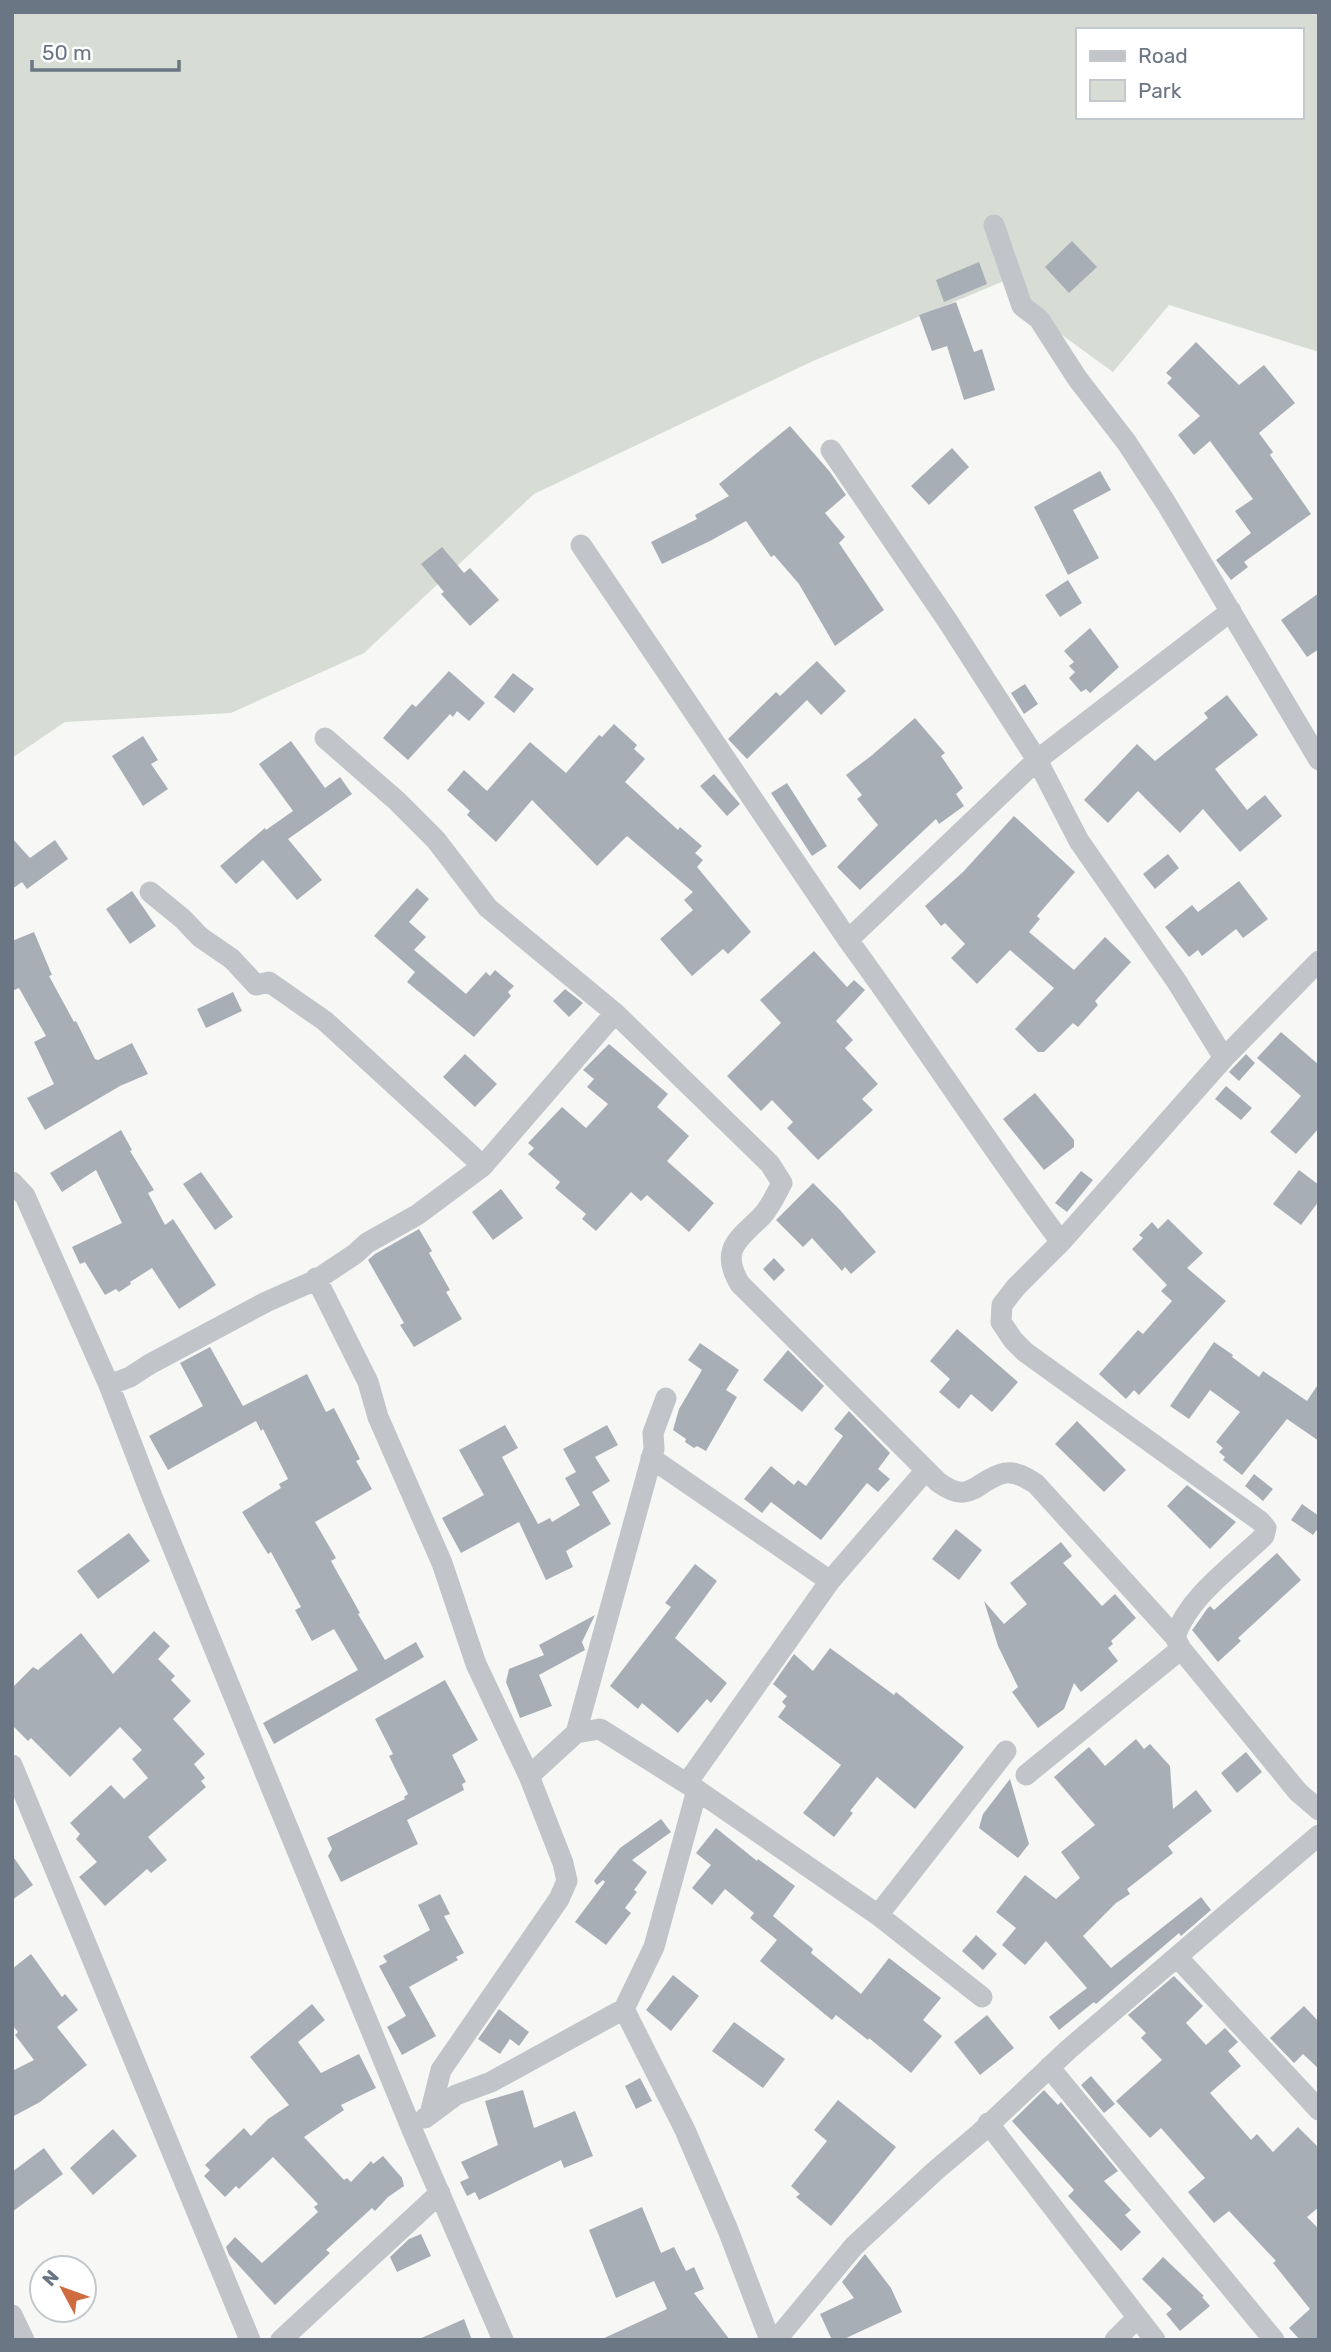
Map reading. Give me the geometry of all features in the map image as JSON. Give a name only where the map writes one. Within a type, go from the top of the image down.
[{"type":"street","points":[[994,226],[1022,306],[1039,319],[1077,378],[1127,443],[1319,760]]},
{"type":"street","points":[[831,450],[947,620],[1037,760],[1079,841],[1177,982],[1224,1058]]},
{"type":"street","points":[[581,545],[848,940],[1061,1242]]},
{"type":"street","points":[[848,940],[1037,760],[1231,611]]},
{"type":"street","points":[[325,738],[397,801],[436,840],[488,908],[615,1013],[770,1164],[782,1182],[764,1214],[741,1234],[732,1252],[730,1267],[740,1284],[949,1490],[960,1493],[976,1489],[1007,1473],[1023,1476],[1037,1484],[1178,1643],[1298,1792],[1319,1810]]},
{"type":"street","points":[[150,892],[201,937],[232,959],[256,985],[270,982],[325,1021],[483,1166]]},
{"type":"street","points":[[1026,1775],[1178,1643],[1181,1620],[1199,1597],[1264,1536],[1266,1528],[1261,1521],[1025,1352],[1001,1322],[1002,1305],[1224,1058],[1319,961]]},
{"type":"street","points":[[109,1385],[117,1384],[185,1345],[316,1278],[417,1214],[483,1166],[615,1013]]},
{"type":"street","points":[[16,1194],[109,1385],[151,1494],[413,2132],[503,2340]]},
{"type":"street","points":[[316,1278],[368,1382],[378,1417],[438,1552],[476,1664],[529,1776],[564,1863],[567,1881],[559,1899],[441,2070],[429,2114]]},
{"type":"street","points":[[529,1776],[576,1732],[651,1458],[653,1433],[666,1398]]},
{"type":"street","points":[[651,1458],[830,1581]]},
{"type":"street","points":[[413,2132],[429,2114],[456,2095],[491,2082],[624,2009],[654,1947],[692,1786],[830,1581],[926,1470]]},
{"type":"street","points":[[576,1732],[600,1729],[692,1786],[878,1915],[982,1997]]},
{"type":"street","points":[[878,1915],[1006,1751]]},
{"type":"street","points":[[12,1765],[250,2340]]},
{"type":"street","points":[[776,2340],[854,2246],[1049,2067],[1319,1835]]},
{"type":"street","points":[[1178,1958],[1319,2110]]},
{"type":"street","points":[[624,2009],[685,2130],[728,2230],[770,2340]]},
{"type":"street","points":[[1049,2067],[1274,2340]]},
{"type":"street","points":[[988,2123],[1155,2340]]},
{"type":"street","points":[[281,2340],[440,2193]]},
{"type":"street","points":[[12,2315],[24,2340]]},
{"type":"street","points":[[1115,2340],[1137,2318]]},
{"type":"street","points":[[785,2340],[800,2340]]},
{"type":"green space","points":[[12,12],[1319,12],[1319,352],[1169,305],[1113,372],[1022,306],[1011,278],[813,361],[534,494],[364,653],[231,713],[65,722],[12,758]]},
{"type":"building","points":[[1072,241],[1097,267],[1069,293],[1045,267]]},
{"type":"building","points":[[979,262],[987,284],[944,302],[936,280]]},
{"type":"building","points":[[956,302],[974,352],[982,349],[995,390],[964,400],[947,346],[932,351],[919,315]]},
{"type":"building","points":[[1196,342],[1239,385],[1264,365],[1295,403],[1259,433],[1273,452],[1270,455],[1311,514],[1244,562],[1248,567],[1231,580],[1216,560],[1251,533],[1235,511],[1253,499],[1210,441],[1194,455],[1178,435],[1200,416],[1167,383],[1172,378],[1166,373]]},
{"type":"building","points":[[790,426],[846,495],[825,513],[845,537],[839,543],[884,610],[835,646],[799,584],[774,555],[771,557],[746,521],[662,564],[651,542],[697,519],[695,515],[729,496],[719,484]]},
{"type":"building","points":[[952,448],[969,467],[929,505],[911,486]]},
{"type":"building","points":[[1100,471],[1111,490],[1073,510],[1099,558],[1068,575],[1034,507]]},
{"type":"building","points":[[442,547],[464,573],[470,568],[499,600],[470,626],[441,594],[444,592],[421,564]]},
{"type":"building","points":[[1068,580],[1082,603],[1060,617],[1045,595]]},
{"type":"building","points":[[1319,593],[1319,649],[1307,657],[1281,620]]},
{"type":"building","points":[[1090,628],[1119,667],[1090,693],[1086,689],[1081,692],[1069,678],[1075,672],[1069,666],[1074,662],[1064,651]]},
{"type":"building","points":[[817,661],[846,691],[821,715],[807,700],[747,759],[728,739],[776,692],[780,696]]},
{"type":"building","points":[[449,671],[485,703],[469,721],[457,711],[453,717],[450,714],[408,760],[383,738],[412,704],[416,707]]},
{"type":"building","points":[[513,673],[534,689],[514,713],[494,697]]},
{"type":"building","points":[[1025,684],[1038,704],[1024,714],[1011,693]]},
{"type":"building","points":[[1227,695],[1258,735],[1215,769],[1247,810],[1265,795],[1282,816],[1240,852],[1203,809],[1180,833],[1138,791],[1108,823],[1084,800],[1137,744],[1155,761],[1208,718],[1204,713]]},
{"type":"building","points":[[915,718],[945,753],[941,756],[963,788],[956,794],[964,806],[939,824],[936,819],[860,890],[837,867],[878,825],[857,799],[862,795],[846,775]]},
{"type":"building","points":[[614,724],[637,745],[634,749],[645,759],[625,782],[678,830],[680,827],[702,846],[695,853],[703,860],[697,867],[751,932],[728,954],[723,949],[692,976],[660,939],[693,910],[684,900],[693,892],[627,836],[597,866],[532,800],[496,842],[467,815],[470,811],[447,790],[464,770],[487,791],[530,742],[566,773],[599,735],[602,737]]},
{"type":"building","points":[[143,736],[158,760],[151,764],[168,789],[143,806],[112,756]]},
{"type":"building","points":[[291,741],[325,788],[340,777],[352,794],[288,839],[322,880],[297,900],[263,860],[236,884],[220,866],[265,828],[266,830],[293,811],[259,764]]},
{"type":"building","points":[[714,774],[740,804],[727,816],[700,786]]},
{"type":"building","points":[[787,783],[827,846],[812,856],[771,793]]},
{"type":"building","points":[[1014,816],[1075,872],[1037,916],[1040,919],[1029,932],[1074,970],[1105,937],[1131,962],[1095,1001],[1098,1005],[1078,1027],[1073,1023],[1044,1052],[1038,1052],[1015,1029],[1054,988],[1010,950],[977,984],[951,958],[965,944],[945,923],[941,926],[925,906],[963,872]]},
{"type":"building","points":[[12,838],[30,858],[55,840],[68,859],[27,889],[22,882],[12,889]]},
{"type":"building","points":[[1168,854],[1179,868],[1155,889],[1143,874]]},
{"type":"building","points":[[1239,881],[1268,919],[1243,938],[1236,929],[1202,956],[1198,950],[1189,957],[1165,927],[1192,905],[1198,912]]},
{"type":"building","points":[[417,888],[429,899],[409,922],[426,937],[414,950],[466,994],[486,972],[490,976],[495,970],[514,986],[508,992],[511,996],[474,1037],[407,982],[415,972],[374,936]]},
{"type":"building","points":[[132,891],[156,926],[130,944],[106,909]]},
{"type":"building","points":[[34,932],[52,975],[49,976],[95,1059],[98,1060],[132,1043],[148,1074],[120,1086],[45,1130],[27,1098],[54,1084],[34,1042],[46,1036],[19,988],[12,991],[12,941]]},
{"type":"building","points":[[814,951],[847,987],[854,980],[865,990],[836,1021],[853,1040],[845,1048],[878,1084],[862,1099],[873,1110],[818,1160],[787,1128],[793,1122],[772,1100],[761,1111],[727,1076],[781,1023],[760,1000]]},
{"type":"building","points":[[565,989],[583,1003],[569,1017],[553,1001]]},
{"type":"building","points":[[233,992],[242,1011],[206,1028],[197,1009]]},
{"type":"building","points":[[1281,1032],[1319,1065],[1319,1128],[1296,1154],[1270,1132],[1301,1096],[1257,1058]]},
{"type":"building","points":[[609,1044],[668,1094],[657,1107],[689,1136],[667,1161],[714,1203],[689,1232],[647,1195],[641,1201],[631,1192],[596,1231],[582,1219],[586,1214],[555,1188],[560,1182],[528,1154],[534,1148],[528,1143],[562,1107],[586,1128],[608,1104],[587,1087],[594,1079],[583,1070]]},
{"type":"building","points":[[465,1054],[497,1084],[475,1107],[443,1077]]},
{"type":"building","points":[[1246,1054],[1255,1063],[1239,1081],[1229,1072]]},
{"type":"building","points":[[1226,1086],[1252,1108],[1241,1120],[1215,1099]]},
{"type":"building","points":[[1035,1093],[1074,1140],[1074,1147],[1044,1170],[1003,1119]]},
{"type":"building","points":[[121,1130],[132,1150],[130,1151],[154,1190],[148,1193],[165,1225],[173,1219],[216,1285],[179,1309],[152,1268],[119,1292],[116,1289],[105,1295],[85,1262],[80,1264],[72,1247],[122,1223],[96,1170],[62,1192],[50,1173]]},
{"type":"building","points":[[1299,1170],[1319,1185],[1319,1201],[1301,1225],[1273,1204]]},
{"type":"building","points":[[1081,1171],[1093,1180],[1067,1212],[1055,1203]]},
{"type":"building","points":[[201,1172],[233,1217],[215,1230],[183,1184]]},
{"type":"building","points":[[813,1183],[876,1252],[851,1274],[845,1267],[842,1271],[812,1238],[803,1247],[776,1220]]},
{"type":"building","points":[[501,1189],[523,1218],[493,1240],[472,1212]]},
{"type":"building","points":[[1168,1219],[1203,1253],[1187,1268],[1226,1301],[1139,1395],[1134,1390],[1126,1399],[1099,1374],[1138,1330],[1143,1334],[1172,1301],[1161,1291],[1167,1285],[1132,1249],[1143,1238],[1139,1235],[1152,1222],[1158,1229]]},
{"type":"building","points":[[419,1229],[450,1290],[446,1292],[462,1319],[414,1347],[400,1325],[404,1323],[368,1260]]},
{"type":"building","points":[[774,1258],[785,1270],[774,1281],[763,1269]]},
{"type":"building","points":[[957,1329],[1018,1382],[992,1412],[971,1394],[959,1409],[939,1392],[950,1379],[930,1361]]},
{"type":"building","points":[[1214,1342],[1259,1377],[1263,1371],[1307,1401],[1319,1383],[1319,1441],[1287,1419],[1242,1475],[1223,1460],[1225,1457],[1219,1452],[1223,1448],[1216,1442],[1240,1412],[1210,1390],[1189,1419],[1170,1406]]},
{"type":"building","points":[[700,1343],[739,1370],[726,1390],[737,1397],[706,1451],[697,1446],[694,1448],[673,1430],[679,1409],[702,1370],[688,1360]]},
{"type":"building","points":[[210,1347],[243,1406],[307,1374],[326,1412],[334,1408],[360,1459],[356,1461],[372,1489],[315,1522],[336,1558],[331,1561],[385,1660],[416,1642],[424,1657],[274,1744],[263,1723],[358,1670],[334,1629],[312,1641],[295,1610],[301,1607],[271,1552],[268,1554],[242,1512],[281,1488],[279,1484],[288,1479],[263,1429],[261,1431],[256,1421],[168,1470],[149,1436],[203,1406],[180,1363]]},
{"type":"building","points":[[788,1350],[824,1386],[802,1412],[763,1380]]},
{"type":"building","points":[[849,1411],[890,1453],[878,1469],[890,1479],[878,1492],[867,1483],[821,1540],[771,1502],[762,1513],[744,1499],[771,1466],[794,1485],[798,1480],[806,1486],[843,1436],[834,1429]]},
{"type":"building","points":[[1077,1421],[1126,1470],[1104,1492],[1055,1444]]},
{"type":"building","points":[[505,1425],[518,1448],[502,1457],[538,1524],[550,1518],[552,1522],[580,1505],[565,1478],[576,1472],[563,1449],[607,1425],[618,1445],[595,1457],[610,1481],[592,1492],[611,1524],[566,1551],[573,1567],[546,1580],[519,1522],[461,1553],[442,1518],[484,1495],[459,1450]]},
{"type":"building","points":[[1254,1474],[1273,1489],[1263,1501],[1245,1486]]},
{"type":"building","points":[[1187,1485],[1236,1522],[1210,1549],[1167,1506]]},
{"type":"building","points":[[1302,1504],[1319,1516],[1319,1527],[1313,1535],[1291,1520]]},
{"type":"building","points":[[956,1529],[982,1550],[959,1580],[932,1559]]},
{"type":"building","points":[[129,1533],[150,1561],[98,1599],[77,1571]]},
{"type":"building","points":[[1061,1542],[1072,1556],[1063,1563],[1102,1606],[1115,1594],[1136,1618],[1111,1641],[1113,1644],[1108,1648],[1118,1661],[1081,1692],[1074,1683],[1064,1709],[1038,1728],[1012,1692],[1018,1687],[998,1646],[984,1601],[1004,1624],[1027,1604],[1010,1583]]},
{"type":"building","points":[[1277,1553],[1301,1580],[1238,1638],[1241,1641],[1218,1662],[1192,1630],[1210,1606],[1214,1610]]},
{"type":"building","points":[[695,1564],[717,1581],[675,1638],[727,1683],[711,1703],[707,1699],[678,1733],[642,1703],[638,1709],[610,1686],[671,1607],[665,1603]]},
{"type":"building","points":[[595,1615],[582,1642],[585,1650],[539,1675],[552,1706],[520,1718],[506,1682],[509,1669],[544,1655],[539,1645]]},
{"type":"building","points":[[154,1631],[170,1646],[158,1659],[175,1676],[171,1680],[191,1701],[173,1719],[205,1754],[194,1764],[205,1778],[201,1781],[206,1787],[148,1837],[167,1860],[151,1873],[147,1869],[105,1906],[79,1877],[97,1862],[76,1839],[80,1834],[70,1823],[111,1785],[124,1799],[148,1778],[132,1759],[142,1750],[120,1727],[70,1777],[31,1738],[28,1741],[12,1725],[12,1688],[33,1667],[38,1670],[81,1633],[113,1674]]},
{"type":"building","points":[[830,1648],[894,1695],[896,1692],[964,1747],[915,1809],[877,1777],[850,1811],[853,1813],[834,1837],[803,1813],[841,1765],[778,1717],[786,1706],[782,1702],[787,1696],[773,1684],[794,1654],[813,1671]]},
{"type":"building","points":[[445,1680],[478,1740],[452,1755],[466,1782],[462,1784],[464,1790],[407,1820],[418,1844],[341,1882],[328,1856],[332,1849],[327,1838],[405,1799],[408,1794],[389,1756],[393,1754],[375,1719]]},
{"type":"building","points":[[1136,1739],[1144,1749],[1150,1744],[1170,1766],[1173,1809],[1196,1790],[1212,1811],[1168,1846],[1173,1853],[1127,1889],[1130,1894],[1116,1903],[1083,1936],[1111,1968],[1201,1897],[1211,1910],[1181,1936],[1179,1933],[1096,2004],[1094,2002],[1059,2030],[1049,2017],[1087,1988],[1046,1941],[1025,1965],[1002,1945],[1016,1928],[996,1912],[1025,1875],[1056,1899],[1080,1878],[1061,1852],[1095,1825],[1054,1777],[1089,1747],[1105,1766]]},
{"type":"building","points":[[1246,1752],[1262,1772],[1237,1793],[1221,1773]]},
{"type":"building","points":[[1010,1779],[1029,1844],[1018,1858],[979,1828],[983,1814]]},
{"type":"building","points":[[661,1819],[671,1832],[632,1860],[647,1872],[625,1908],[631,1913],[606,1945],[575,1922],[605,1882],[603,1880],[597,1885],[594,1881],[620,1848]]},
{"type":"building","points":[[716,1828],[757,1861],[758,1859],[795,1886],[773,1916],[813,1949],[811,1953],[861,1994],[889,1958],[941,1998],[923,2020],[942,2036],[911,2073],[836,2015],[832,2020],[760,1961],[777,1940],[750,1918],[754,1913],[725,1889],[712,1905],[692,1888],[711,1865],[696,1853]]},
{"type":"building","points":[[12,1855],[33,1885],[12,1900]]},
{"type":"building","points":[[440,1894],[450,1914],[444,1916],[464,1953],[456,1957],[458,1960],[409,1987],[436,2036],[402,2055],[387,2027],[406,2016],[379,1966],[387,1962],[383,1956],[430,1930],[418,1905]]},
{"type":"building","points":[[976,1935],[997,1954],[983,1970],[962,1951]]},
{"type":"building","points":[[31,1954],[62,1997],[65,1994],[78,2010],[57,2027],[87,2065],[40,2102],[12,2117],[12,2071],[34,2060],[15,2035],[18,2032],[12,2025],[12,1969]]},
{"type":"building","points":[[673,1975],[699,1996],[671,2031],[646,2010]]},
{"type":"building","points":[[1174,1976],[1203,2006],[1186,2023],[1206,2045],[1225,2028],[1238,2042],[1228,2051],[1241,2066],[1210,2093],[1251,2140],[1257,2134],[1273,2152],[1298,2127],[1319,2148],[1319,2207],[1307,2217],[1319,2229],[1319,2340],[1300,2340],[1289,2328],[1310,2309],[1273,2263],[1276,2261],[1229,2211],[1214,2223],[1188,2192],[1205,2178],[1161,2128],[1150,2138],[1116,2101],[1162,2060],[1141,2038],[1146,2033],[1128,2015]]},
{"type":"building","points":[[312,2004],[325,2020],[298,2042],[321,2073],[359,2054],[376,2088],[341,2105],[344,2110],[304,2137],[344,2180],[347,2178],[351,2182],[371,2161],[373,2164],[383,2156],[402,2178],[404,2186],[388,2197],[375,2211],[372,2208],[326,2250],[330,2253],[275,2305],[229,2255],[226,2247],[235,2237],[262,2263],[318,2212],[314,2207],[318,2204],[273,2157],[239,2189],[236,2186],[225,2197],[204,2176],[210,2170],[205,2165],[244,2128],[251,2136],[268,2119],[289,2105],[250,2057]]},
{"type":"building","points":[[1304,2006],[1319,2022],[1319,2069],[1303,2054],[1294,2063],[1270,2038]]},
{"type":"building","points":[[499,2009],[529,2032],[519,2046],[510,2039],[500,2054],[478,2039]]},
{"type":"building","points":[[987,2015],[1014,2048],[980,2075],[954,2042]]},
{"type":"building","points":[[734,2022],[785,2059],[763,2088],[712,2051]]},
{"type":"building","points":[[1091,2076],[1115,2104],[1104,2113],[1081,2085]]},
{"type":"building","points":[[640,2078],[652,2101],[636,2109],[625,2086]]},
{"type":"building","points":[[523,2090],[534,2128],[575,2111],[593,2156],[564,2168],[561,2160],[479,2200],[475,2192],[467,2196],[460,2182],[469,2178],[461,2162],[498,2145],[485,2101]]},
{"type":"building","points":[[1044,2090],[1058,2105],[1061,2102],[1118,2171],[1104,2181],[1131,2210],[1125,2215],[1141,2232],[1121,2251],[1068,2196],[1074,2190],[1012,2121]]},
{"type":"building","points":[[838,2100],[896,2147],[831,2226],[796,2197],[800,2194],[791,2186],[827,2141],[814,2130]]},
{"type":"building","points":[[113,2129],[137,2156],[93,2195],[70,2168]]},
{"type":"building","points":[[44,2148],[63,2174],[12,2212],[12,2172]]},
{"type":"building","points":[[642,2207],[661,2253],[674,2247],[686,2271],[694,2267],[704,2289],[694,2293],[730,2340],[600,2340],[667,2309],[654,2281],[616,2298],[589,2230]]},
{"type":"building","points":[[421,2234],[431,2256],[397,2272],[390,2257],[409,2239]]},
{"type":"building","points":[[865,2254],[891,2288],[902,2312],[842,2340],[832,2340],[820,2314],[854,2298],[842,2282]]},
{"type":"building","points":[[1163,2257],[1204,2296],[1202,2297],[1210,2306],[1180,2331],[1166,2314],[1172,2309],[1142,2279]]},
{"type":"building","points":[[464,2319],[472,2340],[417,2340]]}]
